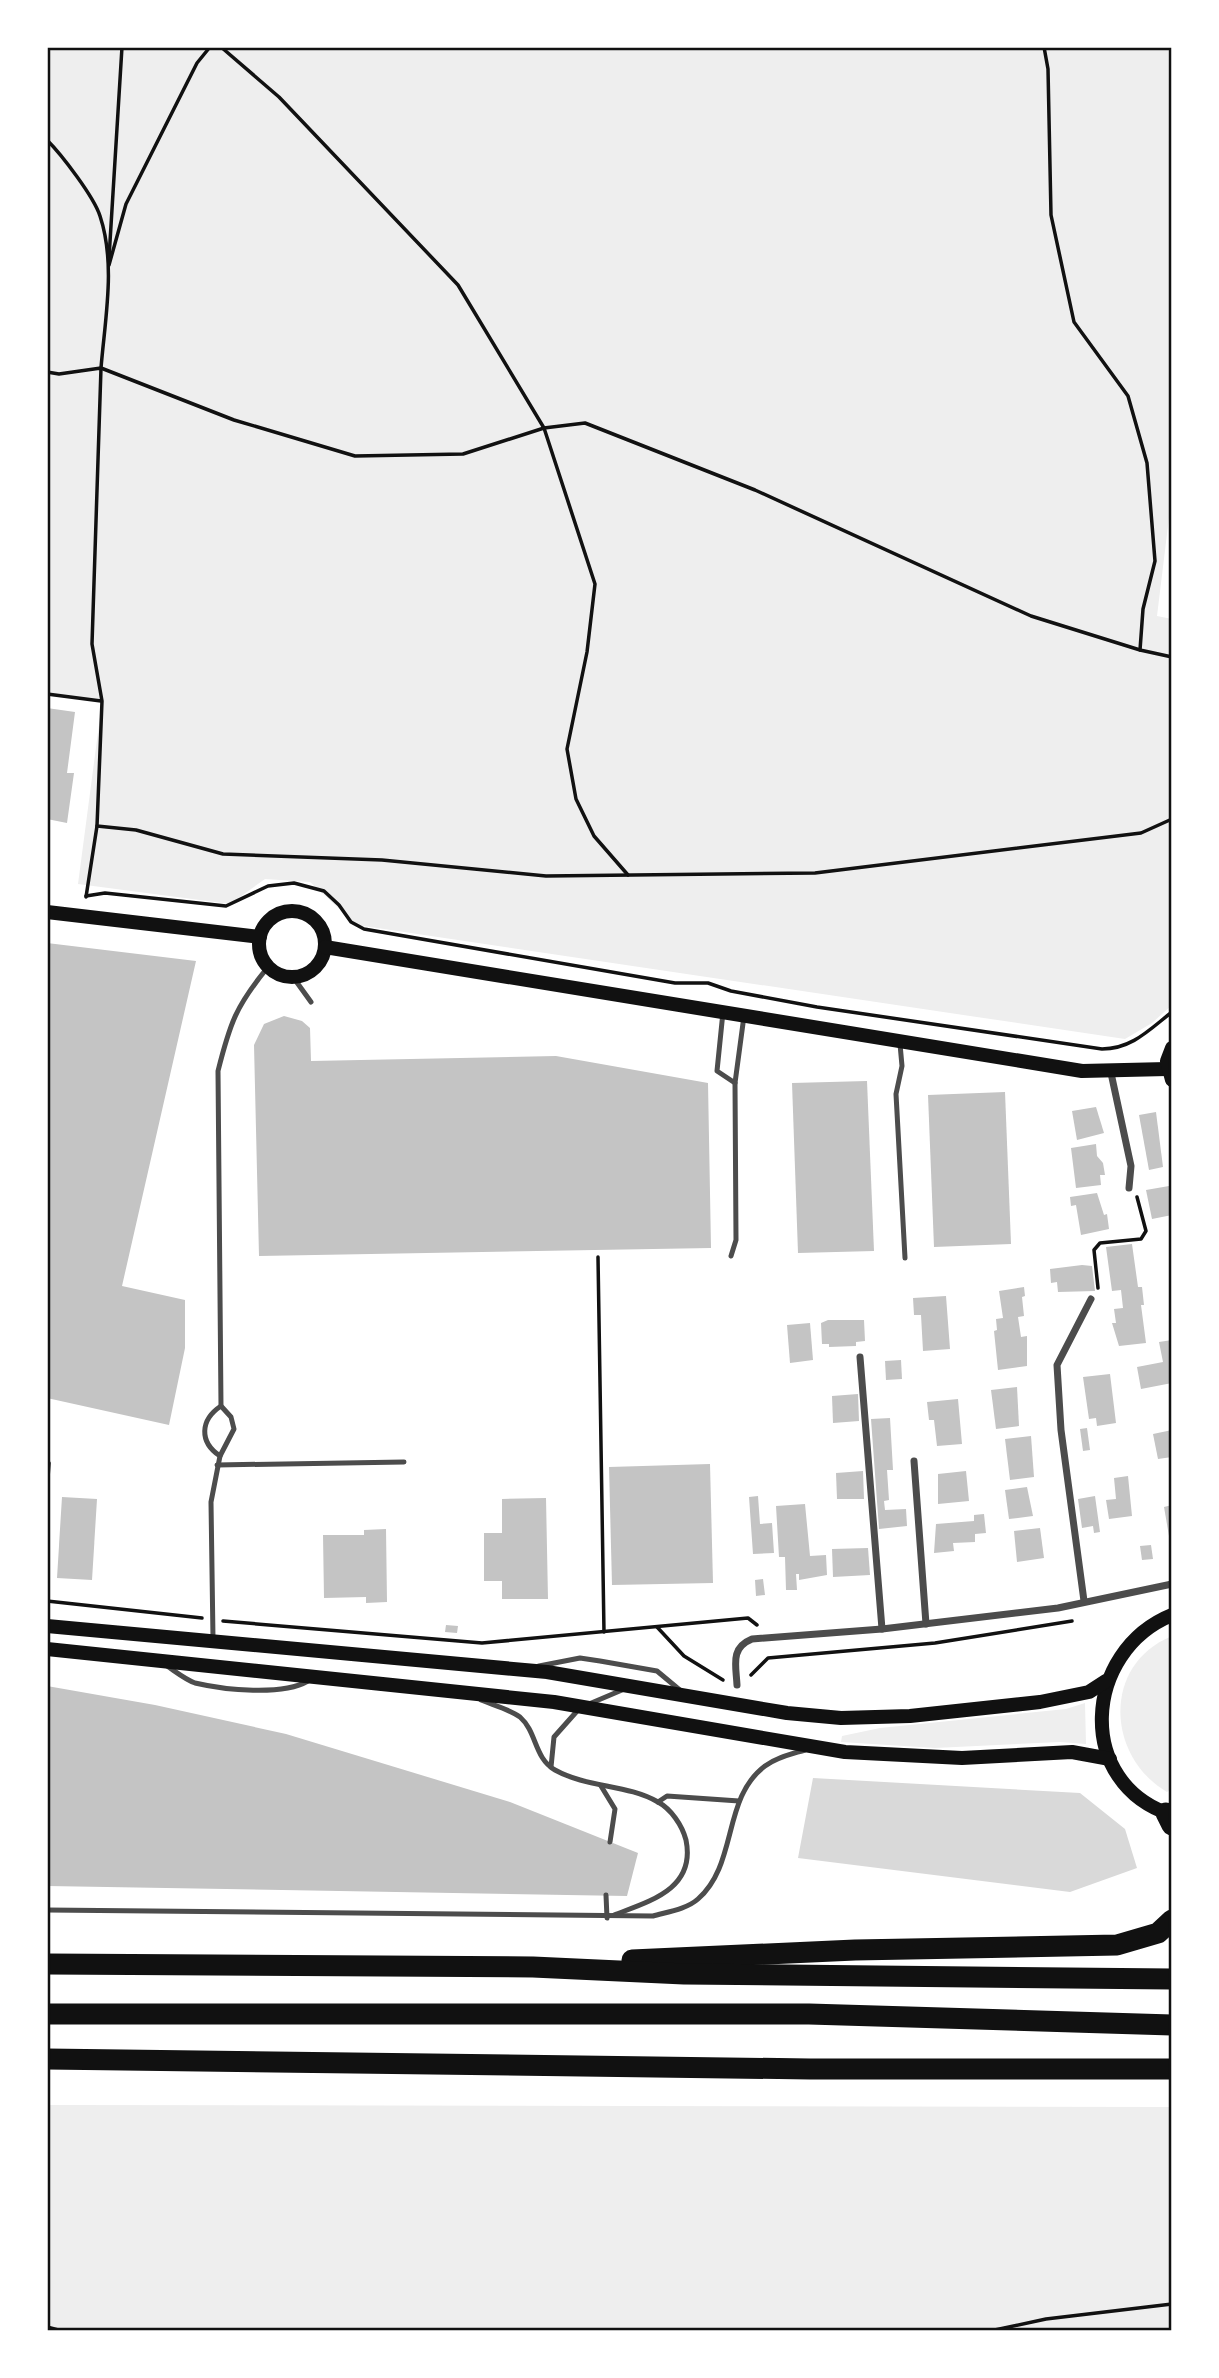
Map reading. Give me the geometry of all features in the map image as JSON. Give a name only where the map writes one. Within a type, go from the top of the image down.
[{"type":"highway","points":[[533,1967],[855,1950],[1117,1945],[1158,1933],[1172,1920]]},
{"type":"highway","points":[[47,1964],[533,1967],[684,1975],[1172,1979]]},
{"type":"highway","points":[[47,2014],[809,2014],[1172,2025]]},
{"type":"highway","points":[[47,2059],[810,2069],[1172,2068]]},
{"type":"main road","points":[[293,911],[317,922],[325,938],[325,947],[315,968],[293,977],[279,975],[268,967],[262,958],[260,937],[268,921],[284,912],[293,911]]},
{"type":"main road","points":[[47,912],[260,937]]},
{"type":"main road","points":[[325,947],[744,1014],[900,1044],[1082,1071],[1170,1075],[1172,1048]]},
{"type":"main road","points":[[1170,1817],[1128,1786],[1110,1759],[1102,1728],[1106,1681],[1126,1646],[1141,1631],[1172,1615]]},
{"type":"main road","points":[[47,1626],[518,1670],[634,1685],[787,1713],[874,1718],[1040,1702],[1089,1692],[1106,1681]]},
{"type":"main road","points":[[47,1649],[313,1678],[361,1680],[581,1707],[815,1747],[962,1758],[1072,1752],[1110,1759]]},
{"type":"street","points":[[1111,1073],[1131,1166],[1129,1188]]},
{"type":"street","points":[[1084,1601],[1061,1430],[1057,1365],[1091,1299]]},
{"type":"street","points":[[860,1357],[882,1629]]},
{"type":"street","points":[[914,1461],[926,1624]]},
{"type":"street","points":[[737,1685],[735,1653],[741,1643],[752,1639],[882,1629],[1058,1608],[1172,1584]]},
{"type":"lane","points":[[213,1641],[211,1502],[217,1465],[234,1430],[231,1417],[221,1406],[218,1071],[231,1021],[241,1001],[268,967]]},
{"type":"lane","points":[[293,977],[311,1002]]},
{"type":"lane","points":[[723,1011],[717,1071],[735,1083]]},
{"type":"lane","points":[[731,1256],[736,1240],[735,1083],[744,1014]]},
{"type":"lane","points":[[900,1044],[902,1066],[896,1094],[905,1258]]},
{"type":"lane","points":[[220,1456],[210,1449],[204,1433],[208,1418],[221,1406]]},
{"type":"lane","points":[[217,1465],[404,1462]]},
{"type":"lane","points":[[518,1670],[580,1658],[657,1671],[686,1696]]},
{"type":"lane","points":[[551,1767],[554,1737],[559,1728],[581,1707],[634,1685]]},
{"type":"lane","points":[[461,1692],[517,1716],[526,1726],[543,1760],[551,1767],[601,1786],[658,1802],[683,1829],[688,1856],[686,1870],[680,1881],[668,1892],[607,1918]]},
{"type":"lane","points":[[47,1910],[607,1918],[653,1916],[697,1900],[717,1872],[739,1801],[763,1767],[775,1760],[815,1747]]},
{"type":"lane","points":[[601,1786],[615,1809],[610,1842]]},
{"type":"lane","points":[[658,1802],[667,1796],[739,1801]]},
{"type":"lane","points":[[606,1895],[607,1918]]},
{"type":"path","points":[[122,47],[101,368],[92,644],[102,701],[97,826],[86,899],[105,893],[226,906],[268,886],[294,883],[324,891],[339,905],[351,922],[364,929],[676,983],[693,981],[730,991],[817,1006],[1102,1049],[1132,1042],[1172,1012]]},
{"type":"path","points":[[109,267],[125,204],[197,63],[210,47]]},
{"type":"path","points":[[221,47],[279,97],[458,285],[544,428],[595,584],[587,653],[567,749],[576,799],[594,836],[629,876]]},
{"type":"path","points":[[1044,47],[1048,69],[1051,215],[1074,322],[1128,396],[1147,463],[1155,561],[1143,609],[1140,650]]},
{"type":"path","points":[[47,140],[60,153],[100,215],[109,267]]},
{"type":"path","points":[[47,372],[59,374],[101,368],[233,420],[355,456],[463,454],[544,428],[585,424],[755,490],[1031,616],[1140,650],[1172,657]]},
{"type":"path","points":[[47,694],[102,701]]},
{"type":"path","points":[[97,826],[136,830],[223,853],[382,860],[546,876],[629,876],[815,873],[1141,833],[1172,819]]},
{"type":"path","points":[[1132,1042],[1138,1052]]},
{"type":"path","points":[[1091,1299],[1099,1289],[1094,1250],[1100,1243],[1141,1239],[1146,1231],[1139,1200]]},
{"type":"path","points":[[598,1257],[604,1632]]},
{"type":"path","points":[[48,1478],[49,1463]]},
{"type":"path","points":[[47,1601],[214,1620],[470,1643],[748,1618]]},
{"type":"path","points":[[657,1627],[697,1666],[737,1685],[748,1679],[757,1666],[768,1658],[935,1643],[1068,1623],[1080,1615],[1084,1601]]},
{"type":"path","points":[[990,2331],[1045,2319],[1172,2304]]},
{"type":"path","points":[[47,2327],[62,2331]]},
{"type":"shaded area","points":[[47,47],[1168,47],[1172,493],[1157,616],[1172,619],[1172,1005],[1152,1023],[1125,1039],[357,925],[310,882],[265,879],[230,904],[78,884],[102,702],[47,693]]},
{"type":"shaded area","points":[[1172,1636],[1172,1788],[1167,1792],[1147,1776],[1132,1757],[1123,1735],[1120,1712],[1123,1689],[1133,1668],[1149,1650]]},
{"type":"shaded area","points":[[1085,1703],[1086,1744],[1060,1742],[935,1748],[841,1742],[842,1736],[880,1728],[1066,1709]]},
{"type":"shaded area","points":[[813,1778],[1080,1793],[1125,1829],[1137,1868],[1070,1892],[798,1858]]},
{"type":"shaded area","points":[[47,2105],[1172,2107],[1172,2331],[47,2331]]},
{"type":"building","points":[[47,708],[75,712],[67,773],[74,773],[67,823],[47,819]]},
{"type":"building","points":[[47,943],[196,961],[122,1286],[185,1300],[185,1348],[169,1425],[47,1398]]},
{"type":"building","points":[[284,1016],[302,1021],[310,1028],[311,1061],[556,1056],[708,1083],[711,1248],[259,1256],[254,1045],[264,1024]]},
{"type":"building","points":[[867,1081],[874,1251],[798,1253],[792,1083]]},
{"type":"building","points":[[1005,1092],[1011,1244],[934,1247],[928,1095]]},
{"type":"building","points":[[1096,1107],[1104,1133],[1077,1140],[1072,1111]]},
{"type":"building","points":[[1156,1112],[1163,1167],[1149,1170],[1139,1115]]},
{"type":"building","points":[[1096,1144],[1097,1156],[1103,1163],[1105,1175],[1100,1175],[1101,1185],[1076,1188],[1071,1148]]},
{"type":"building","points":[[1169,1186],[1172,1215],[1152,1219],[1146,1190]]},
{"type":"building","points":[[1097,1193],[1104,1215],[1107,1214],[1109,1229],[1081,1235],[1076,1205],[1071,1206],[1070,1197]]},
{"type":"building","points":[[1132,1244],[1138,1287],[1142,1287],[1144,1305],[1141,1305],[1146,1343],[1119,1346],[1112,1323],[1116,1323],[1114,1309],[1123,1308],[1121,1290],[1112,1291],[1106,1247]]},
{"type":"building","points":[[1092,1266],[1095,1291],[1058,1292],[1057,1282],[1051,1283],[1050,1269]]},
{"type":"building","points":[[1024,1287],[1024,1316],[1018,1317],[1021,1337],[1027,1336],[1027,1366],[998,1370],[994,1331],[997,1330],[996,1319],[1003,1318],[999,1291]]},
{"type":"building","points":[[946,1296],[950,1349],[923,1351],[921,1315],[914,1315],[913,1298]]},
{"type":"building","points":[[828,1320],[864,1320],[865,1341],[856,1342],[856,1346],[829,1347],[829,1344],[822,1344],[821,1323]]},
{"type":"building","points":[[810,1323],[813,1360],[790,1363],[787,1325]]},
{"type":"building","points":[[1172,1340],[1172,1383],[1141,1389],[1137,1367],[1163,1362],[1159,1342]]},
{"type":"building","points":[[901,1360],[902,1379],[886,1380],[885,1361]]},
{"type":"building","points":[[1110,1374],[1116,1423],[1097,1426],[1096,1418],[1089,1419],[1083,1377]]},
{"type":"building","points":[[1017,1387],[1019,1426],[996,1429],[991,1390]]},
{"type":"building","points":[[858,1394],[859,1421],[833,1423],[832,1396]]},
{"type":"building","points":[[958,1399],[962,1444],[937,1446],[934,1420],[929,1420],[927,1402]]},
{"type":"building","points":[[890,1418],[893,1470],[887,1470],[889,1500],[884,1501],[885,1510],[906,1509],[907,1526],[879,1529],[871,1419]]},
{"type":"building","points":[[1087,1428],[1090,1450],[1083,1451],[1080,1429]]},
{"type":"building","points":[[1172,1430],[1172,1457],[1158,1459],[1153,1434]]},
{"type":"building","points":[[1031,1436],[1034,1477],[1010,1480],[1005,1439]]},
{"type":"building","points":[[710,1464],[713,1583],[612,1585],[609,1467]]},
{"type":"building","points":[[863,1471],[864,1499],[837,1499],[836,1473]]},
{"type":"building","points":[[966,1471],[969,1501],[938,1504],[938,1474]]},
{"type":"building","points":[[1128,1476],[1132,1516],[1109,1519],[1106,1500],[1116,1499],[1114,1478]]},
{"type":"building","points":[[1027,1487],[1033,1516],[1009,1519],[1005,1490]]},
{"type":"building","points":[[758,1496],[760,1524],[772,1523],[774,1553],[753,1554],[749,1497]]},
{"type":"building","points":[[1095,1496],[1100,1532],[1094,1533],[1093,1526],[1082,1528],[1078,1499]]},
{"type":"building","points":[[62,1497],[97,1499],[92,1580],[57,1578]]},
{"type":"building","points":[[546,1498],[548,1599],[502,1599],[502,1581],[484,1581],[484,1533],[502,1533],[502,1499]]},
{"type":"building","points":[[805,1504],[810,1556],[826,1555],[827,1575],[799,1580],[799,1574],[796,1574],[797,1590],[786,1590],[785,1557],[779,1557],[776,1506]]},
{"type":"building","points":[[1172,1505],[1172,1536],[1169,1536],[1164,1507]]},
{"type":"building","points":[[984,1514],[986,1533],[975,1534],[975,1542],[953,1543],[954,1551],[934,1553],[936,1524],[974,1521],[974,1515]]},
{"type":"building","points":[[1040,1528],[1044,1558],[1017,1562],[1014,1531]]},
{"type":"building","points":[[386,1529],[387,1602],[366,1603],[366,1597],[324,1598],[323,1535],[364,1535],[364,1530]]},
{"type":"building","points":[[1151,1545],[1153,1559],[1142,1560],[1140,1546]]},
{"type":"building","points":[[868,1548],[870,1575],[833,1577],[832,1549]]},
{"type":"building","points":[[763,1579],[765,1595],[756,1596],[755,1580]]},
{"type":"building","points":[[446,1625],[458,1626],[457,1633],[445,1632]]},
{"type":"building","points":[[47,1686],[155,1705],[286,1734],[510,1802],[638,1853],[627,1896],[47,1886]]}]
